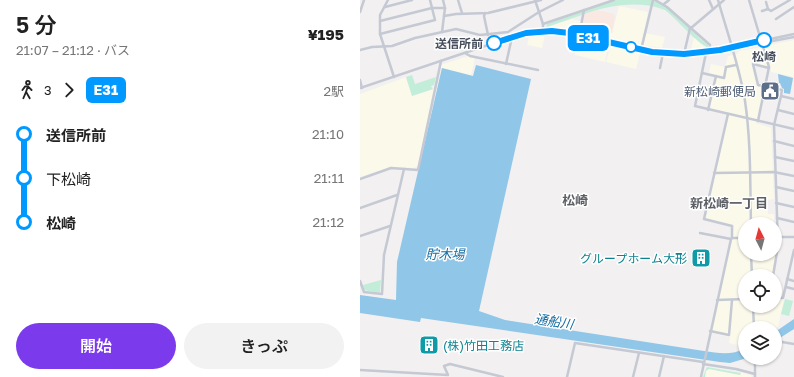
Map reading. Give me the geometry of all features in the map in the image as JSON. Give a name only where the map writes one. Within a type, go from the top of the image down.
[{"type":"street","points":[[360,12],[364,0]]},
{"type":"street","points":[[388,0],[380,15],[380,34],[394,77]]},
{"type":"street","points":[[384,7],[412,0]]},
{"type":"street","points":[[380,34],[435,20],[430,0]]},
{"type":"street","points":[[442,32],[445,8],[443,0]]},
{"type":"street","points":[[458,0],[462,13]]},
{"type":"street","points":[[444,16],[462,13],[485,13],[541,0]]},
{"type":"street","points":[[360,50],[372,47],[392,46],[416,38],[456,29],[480,35],[508,32],[539,12],[563,0]]},
{"type":"street","points":[[596,0],[600,5]]},
{"type":"street","points":[[543,24],[614,0]]},
{"type":"street","points":[[642,50],[656,0],[664,4],[710,45],[710,52]]},
{"type":"street","points":[[664,4],[669,0]]},
{"type":"street","points":[[709,0],[713,9]]},
{"type":"street","points":[[718,0],[742,87],[748,118],[751,217]]},
{"type":"street","points":[[684,54],[690,28],[724,0]]},
{"type":"street","points":[[749,0],[769,68],[758,121]]},
{"type":"street","points":[[762,11],[768,9],[771,10],[790,0]]},
{"type":"street","points":[[535,1],[543,24],[543,31]]},
{"type":"street","points":[[766,2],[768,9]]},
{"type":"street","points":[[776,19],[794,7]]},
{"type":"street","points":[[380,21],[432,8],[445,8]]},
{"type":"street","points":[[579,36],[584,10]]},
{"type":"street","points":[[485,13],[484,16],[488,35]]},
{"type":"street","points":[[360,80],[361,88],[511,37],[543,31],[559,32],[642,50],[684,54],[706,53],[794,36]]},
{"type":"street","points":[[506,64],[511,37],[508,32]]},
{"type":"street","points":[[465,53],[470,56],[538,70]]},
{"type":"street","points":[[660,68],[663,53]]},
{"type":"street","points":[[706,53],[695,106],[794,129]]},
{"type":"street","points":[[360,179],[391,168],[418,170],[441,61]]},
{"type":"street","points":[[769,68],[753,64],[758,85],[782,90],[774,125],[777,217]]},
{"type":"street","points":[[702,73],[724,78],[726,67],[736,65]]},
{"type":"street","points":[[708,110],[716,76]]},
{"type":"street","points":[[781,96],[794,99]]},
{"type":"street","points":[[778,110],[794,114]]},
{"type":"street","points":[[701,377],[706,348],[732,239],[732,226],[704,219],[728,114]]},
{"type":"street","points":[[774,141],[794,146]]},
{"type":"street","points":[[775,157],[794,161]]},
{"type":"street","points":[[360,281],[364,292],[382,294],[384,255],[404,169]]},
{"type":"street","points":[[714,173],[775,172],[794,176]]},
{"type":"street","points":[[776,187],[794,191]]},
{"type":"street","points":[[360,208],[397,195]]},
{"type":"street","points":[[776,203],[794,207]]},
{"type":"street","points":[[782,219],[794,222]]},
{"type":"street","points":[[360,236],[390,226]]},
{"type":"street","points":[[700,233],[732,239],[738,239]]},
{"type":"street","points":[[782,237],[794,237]]},
{"type":"street","points":[[782,298],[792,265],[794,250]]},
{"type":"street","points":[[788,279],[794,280]]},
{"type":"street","points":[[786,287],[794,289]]},
{"type":"street","points":[[717,300],[738,300]]},
{"type":"street","points":[[710,331],[729,336],[732,300]]},
{"type":"street","points":[[782,342],[794,344]]},
{"type":"street","points":[[567,377],[575,343],[664,356],[736,369],[755,375]]},
{"type":"street","points":[[633,377],[639,352]]},
{"type":"street","points":[[659,377],[664,356]]},
{"type":"street","points":[[360,370],[448,376],[444,366],[450,364],[503,377]]},
{"type":"street","points":[[390,372],[390,377]]},
{"type":"shaded area","points":[[619,6],[648,12],[641,45],[581,31],[582,26],[612,33]]},
{"type":"shaded area","points":[[596,10],[614,14],[615,16],[612,33],[582,26],[585,14]]},
{"type":"shaded area","points":[[571,19],[581,21],[578,31],[549,27]]},
{"type":"shaded area","points":[[646,33],[665,37],[662,48],[643,45]]},
{"type":"shaded area","points":[[545,35],[542,48],[527,45],[529,37]]},
{"type":"shaded area","points":[[694,37],[700,43],[707,48],[691,49]]},
{"type":"shaded area","points":[[579,40],[608,47],[605,62],[575,55]]},
{"type":"shaded area","points":[[794,40],[794,77],[771,72],[765,46]]},
{"type":"shaded area","points":[[610,47],[640,54],[636,69],[606,62]]},
{"type":"shaded area","points":[[762,47],[767,65],[751,62],[757,86],[764,88],[756,123],[771,128],[774,199],[767,200],[768,214],[774,214],[774,217],[738,217],[738,261],[774,261],[773,269],[738,269],[738,313],[781,313],[779,321],[738,321],[738,345],[729,343],[730,337],[711,333],[732,241],[734,225],[707,219],[706,217],[729,113],[710,109],[717,76],[709,73],[711,64],[725,67],[728,56],[737,54],[739,51]]},
{"type":"shaded area","points":[[468,56],[475,58],[471,75],[441,68],[441,65]]},
{"type":"shaded area","points":[[406,77],[412,96],[434,89],[418,166],[414,168],[391,167],[360,177],[360,94]]},
{"type":"shaded area","points":[[707,367],[743,373],[751,375],[752,377],[703,377]]},
{"type":"green space","points":[[616,0],[652,0],[668,8],[708,45],[709,48],[698,41],[665,10],[645,5],[613,6],[547,27],[546,26],[547,24]]},
{"type":"green space","points":[[412,75],[415,84],[436,77],[434,85],[431,86],[433,89],[412,96],[406,77]]},
{"type":"green space","points":[[381,280],[379,293],[364,290],[363,285]]},
{"type":"green space","points":[[785,299],[793,301],[789,316],[781,314]]},
{"type":"green space","points":[[707,367],[741,373],[740,375],[709,369],[706,371],[705,377],[703,377]]},
{"type":"water","name":"貯木場","points":[[476,65],[531,79],[479,311],[505,320],[709,352],[730,353],[738,351],[738,361],[730,363],[720,362],[421,318],[420,322],[360,313],[360,295],[396,300],[397,262],[442,68],[473,76]]},
{"type":"water","points":[[778,74],[793,78],[790,94],[784,93],[784,89],[779,83]]},
{"type":"water","points":[[794,319],[794,329],[782,337],[782,327]]},
{"type":"bus line","name":"E31","points":[[494,43],[526,33],[552,31],[569,33],[652,52],[684,54],[706,53],[764,40]]},
{"type":"place","name":"松崎","points":[[764,40]]},
{"type":"place","name":"送信所前","points":[[494,43]]},
{"type":"place","name":"新松崎郵便局","points":[[770,91]]},
{"type":"place","name":"グループホーム大形","points":[[701,258]]},
{"type":"place","name":"(株)竹田工務店","points":[[429,345]]},
{"type":"district","name":"松崎","points":[[575,200]]},
{"type":"district","name":"新松崎一丁目","points":[[729,203]]},
{"type":"water label","name":"通船川","points":[[554,321]]}]
